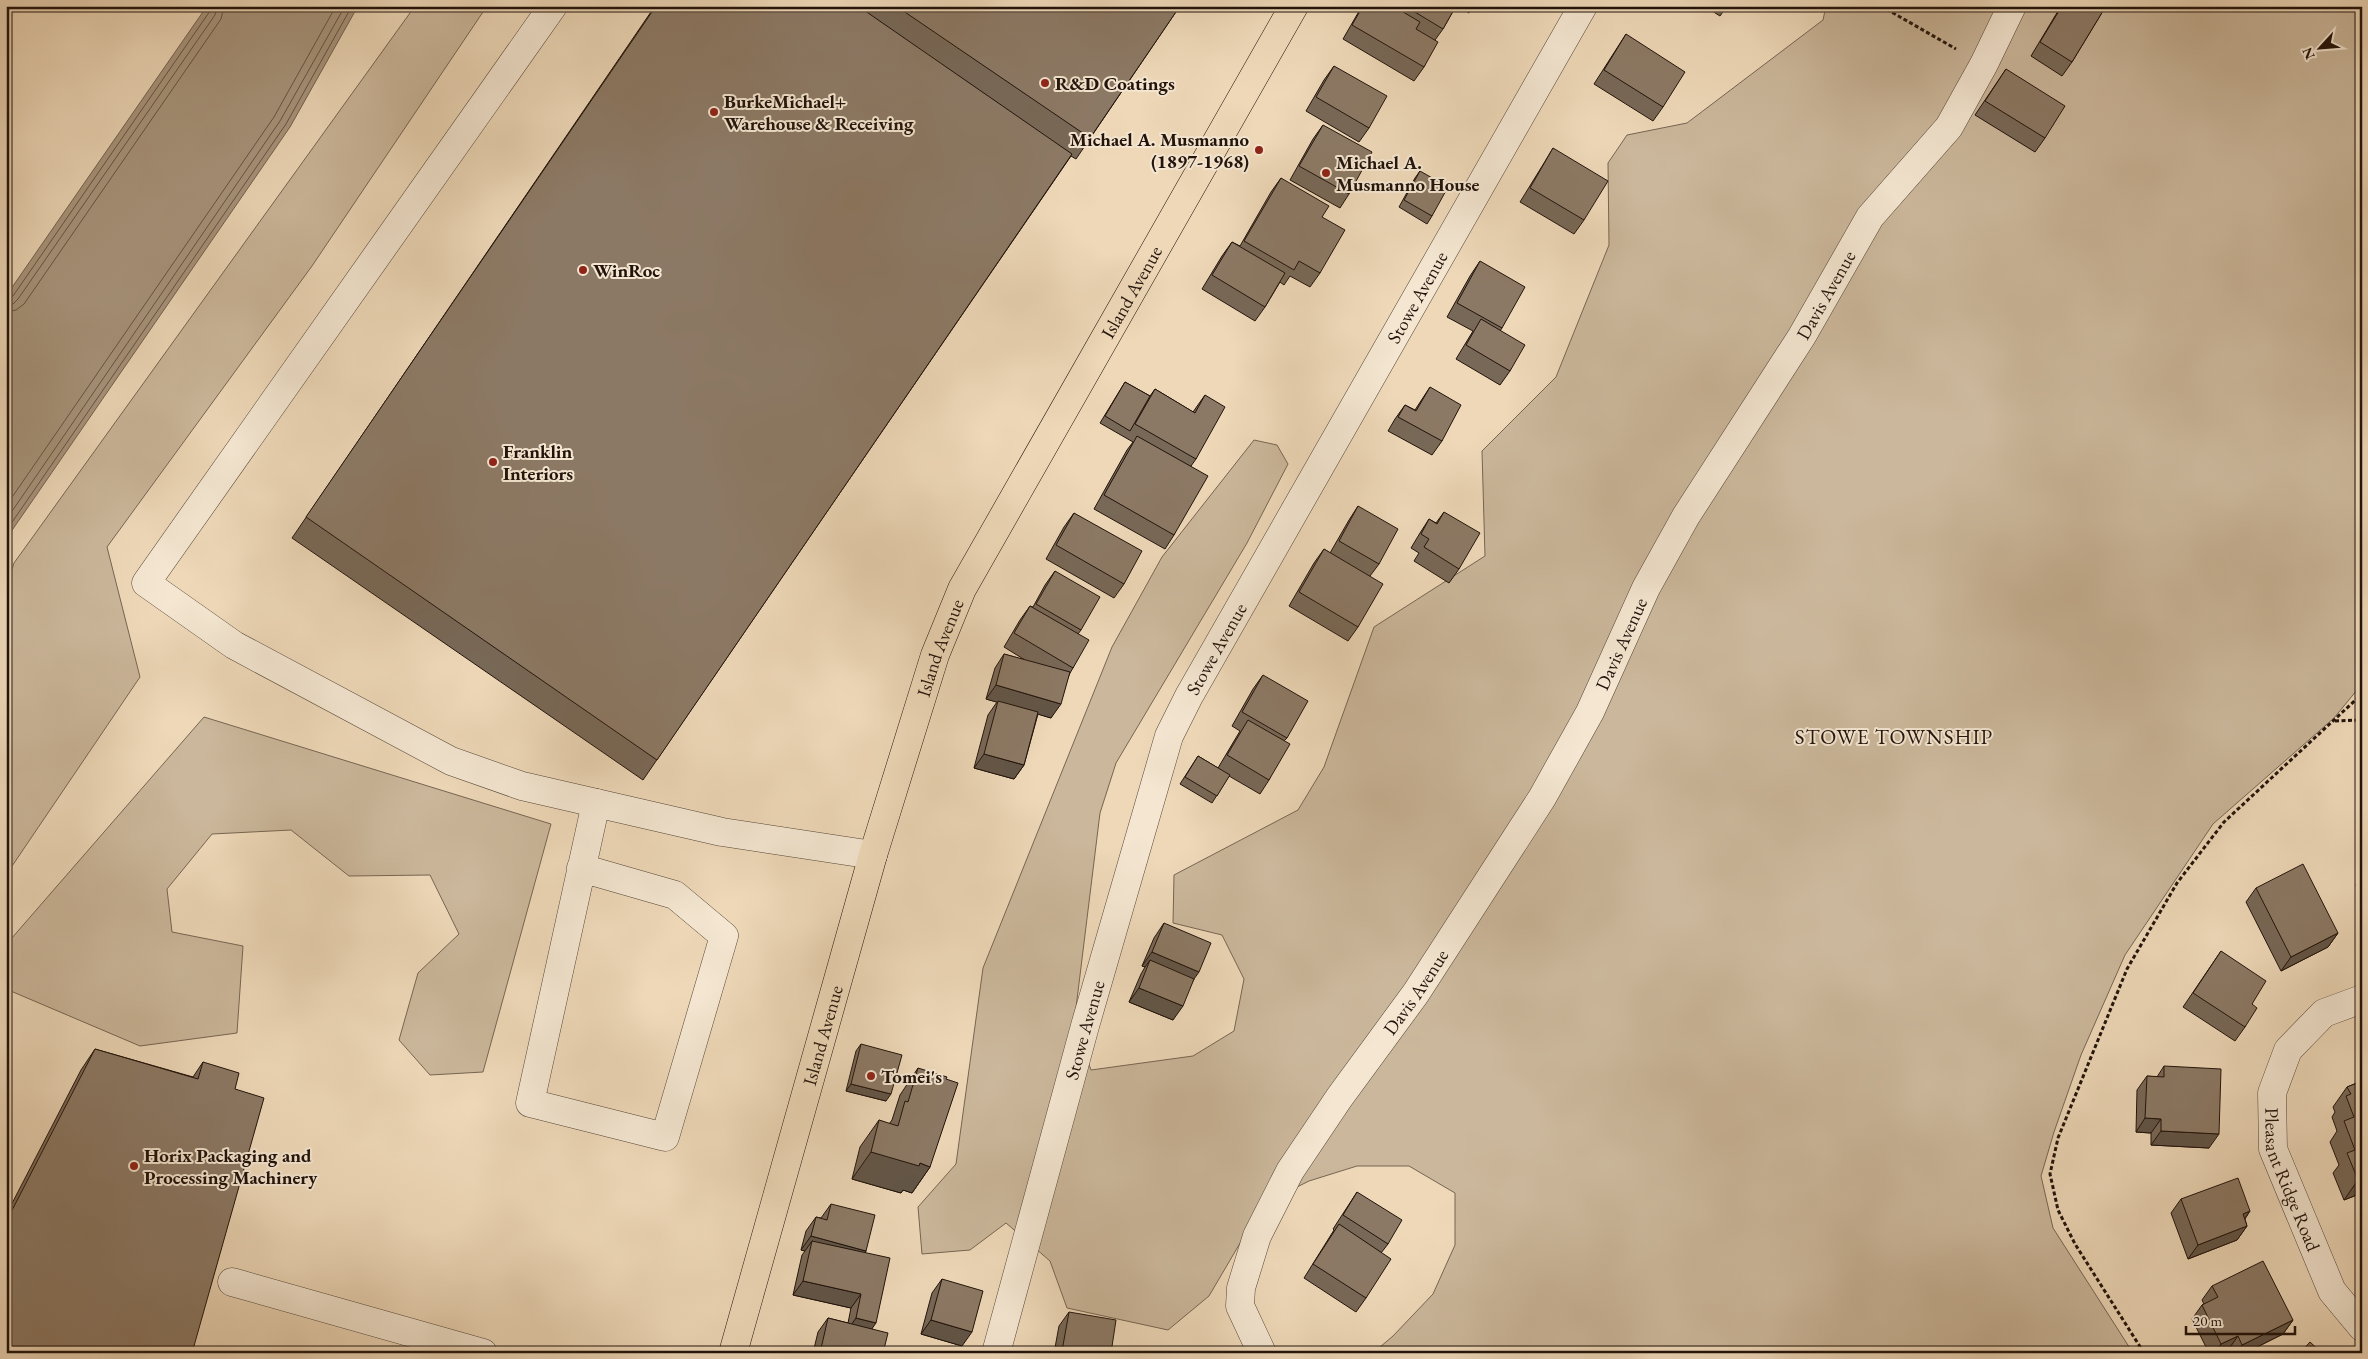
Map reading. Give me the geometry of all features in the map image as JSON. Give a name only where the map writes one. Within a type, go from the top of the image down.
[{"type":"main road","name":"Island Avenue","points":[[733,1353],[874,855],[935,655],[962,589],[1294,6]]},
{"type":"street","points":[[552,6],[146,583],[234,645],[452,761],[522,786],[722,832],[874,855]]},
{"type":"street","name":"Stowe Avenue","points":[[996,1353],[1083,1036],[1169,736],[1194,688],[1583,6]]},
{"type":"street","name":"Davis Avenue","points":[[1262,1353],[1240,1306],[1242,1288],[1257,1236],[1290,1170],[1339,1098],[1416,993],[1542,798],[1590,712],[1646,588],[1686,516],[1802,336],[1870,217],[1950,127],[1984,64],[2012,6]]},
{"type":"street","points":[[581,868],[675,895],[724,936],[665,1137],[530,1103],[581,868],[596,803]]},
{"type":"street","name":"Pleasant Ridge Road","points":[[2362,999],[2324,1013],[2288,1050],[2272,1094],[2273,1149],[2332,1291],[2362,1327]]},
{"type":"street","points":[[232,1282],[483,1353]]},
{"type":"path","points":[[1880,6],[1984,64]]},
{"type":"path","points":[[2144,1353],[2075,1244],[2058,1210],[2050,1174],[2058,1138],[2127,969],[2176,883],[2224,822],[2362,694]]},
{"type":"path","points":[[2334,720],[2362,720]]},
{"type":"shaded area","points":[[415,6],[487,6],[312,266],[107,547],[140,677],[6,875],[6,588],[14,563]]},
{"type":"shaded area","points":[[1826,6],[2362,6],[2362,684],[2334,718],[2213,824],[2125,955],[2081,1055],[2041,1176],[2053,1228],[2133,1353],[1373,1353],[1393,1336],[1433,1294],[1455,1245],[1455,1193],[1409,1166],[1357,1166],[1309,1181],[1263,1204],[1209,1296],[1168,1330],[1067,1308],[1050,1261],[1006,1223],[970,1250],[922,1254],[918,1207],[956,1164],[983,968],[1112,647],[1162,557],[1254,440],[1277,445],[1288,464],[1247,543],[1116,763],[1100,813],[1074,1024],[1091,1070],[1193,1056],[1234,1031],[1244,979],[1222,935],[1173,923],[1174,875],[1298,810],[1324,767],[1374,627],[1485,556],[1482,451],[1556,377],[1609,245],[1608,163],[1627,135],[1687,123],[1823,20]]},
{"type":"shaded area","points":[[204,717],[551,824],[483,1072],[430,1075],[399,1040],[418,973],[459,934],[430,875],[349,876],[291,830],[212,834],[167,889],[172,932],[243,946],[237,1033],[140,1046],[6,989],[6,962],[11,939]]},
{"type":"water","points":[[207,6],[358,6],[290,127],[6,539],[6,296]]},
{"type":"building","points":[[656,6],[858,6],[1072,154],[657,760],[306,517]]},
{"type":"building","name":"R&D Coatings","points":[[896,6],[1180,6],[1090,138]]},
{"type":"building","points":[[1363,6],[1393,6],[1420,22],[1416,29],[1438,42],[1424,67],[1352,25]]},
{"type":"building","points":[[1405,6],[1456,6],[1443,29]]},
{"type":"building","points":[[2062,6],[2106,6],[2072,62],[2040,42]]},
{"type":"building","points":[[1626,34],[1685,72],[1663,107],[1604,70]]},
{"type":"building","points":[[1334,66],[1387,96],[1369,128],[1316,97]]},
{"type":"building","points":[[2006,69],[2065,106],[2045,138],[1985,101]]},
{"type":"building","name":"Michael A. Musmanno House","points":[[1323,125],[1372,152],[1349,194],[1299,166]]},
{"type":"building","points":[[1553,148],[1608,181],[1584,220],[1530,188]]},
{"type":"building","points":[[1420,171],[1448,187],[1432,216],[1404,200]]},
{"type":"building","points":[[1281,178],[1329,206],[1322,217],[1345,230],[1320,273],[1299,261],[1294,270],[1244,241]]},
{"type":"building","points":[[1232,242],[1285,273],[1265,307],[1212,275]]},
{"type":"building","points":[[1480,261],[1525,287],[1502,328],[1457,303]]},
{"type":"building","points":[[1481,319],[1525,345],[1510,371],[1466,345]]},
{"type":"building","points":[[1125,382],[1150,396],[1130,431],[1105,416]]},
{"type":"building","points":[[1430,387],[1461,405],[1442,441],[1398,417],[1405,405],[1416,411]]},
{"type":"building","points":[[1155,389],[1195,413],[1205,395],[1225,407],[1196,459],[1135,424]]},
{"type":"building","points":[[1137,436],[1208,476],[1174,535],[1104,495]]},
{"type":"building","points":[[1358,506],[1398,529],[1379,564],[1339,541]]},
{"type":"building","points":[[1444,512],[1480,533],[1459,569],[1424,547],[1429,539],[1421,534],[1429,519],[1437,524]]},
{"type":"building","points":[[1074,513],[1142,551],[1124,584],[1056,545]]},
{"type":"building","points":[[1324,549],[1383,584],[1358,627],[1299,592]]},
{"type":"building","points":[[1055,571],[1100,597],[1081,630],[1036,604]]},
{"type":"building","points":[[1030,606],[1089,640],[1073,668],[1014,633]]},
{"type":"building","points":[[1004,654],[1070,672],[1061,704],[996,685]]},
{"type":"building","points":[[1263,675],[1308,701],[1287,738],[1242,712]]},
{"type":"building","points":[[998,701],[1038,712],[1024,765],[984,754]]},
{"type":"building","points":[[1248,720],[1290,744],[1269,780],[1227,755]]},
{"type":"building","points":[[1198,756],[1230,775],[1217,796],[1185,777]]},
{"type":"building","points":[[2303,864],[2338,933],[2291,957],[2256,888]]},
{"type":"building","points":[[1164,923],[1211,943],[1199,972],[1152,952]]},
{"type":"building","points":[[2221,951],[2266,981],[2252,1004],[2257,1008],[2245,1027],[2193,993]]},
{"type":"building","points":[[1150,960],[1194,979],[1183,1006],[1139,988]]},
{"type":"building","name":"Tomei's","points":[[861,1044],[902,1055],[891,1094],[851,1084]]},
{"type":"building","name":"Horix Packaging and Processing Machinery","points":[[95,1049],[198,1079],[203,1062],[239,1073],[235,1089],[264,1098],[192,1353],[6,1353],[6,1222]]},
{"type":"building","points":[[2164,1066],[2221,1069],[2219,1134],[2161,1131],[2161,1119],[2145,1118],[2147,1076],[2164,1077]]},
{"type":"building","points":[[918,1068],[947,1077],[946,1079],[958,1083],[930,1167],[920,1163],[919,1166],[871,1152],[879,1120],[898,1126],[905,1101],[908,1102]]},
{"type":"building","points":[[2362,1081],[2362,1178],[2358,1180],[2347,1153],[2355,1150],[2344,1121],[2354,1117],[2346,1096],[2351,1094],[2347,1087]]},
{"type":"building","points":[[2238,1178],[2250,1211],[2243,1214],[2247,1226],[2198,1245],[2181,1199]]},
{"type":"building","points":[[1357,1192],[1402,1220],[1388,1244],[1343,1215]]},
{"type":"building","points":[[831,1204],[875,1215],[866,1251],[811,1236],[816,1217],[827,1220]]},
{"type":"building","points":[[1339,1224],[1391,1259],[1366,1298],[1313,1264]]},
{"type":"building","points":[[812,1241],[890,1258],[876,1323],[856,1318],[861,1294],[803,1281]]},
{"type":"building","points":[[2263,1261],[2293,1320],[2242,1345],[2238,1336],[2221,1344],[2202,1305],[2218,1297],[2212,1286]]},
{"type":"building","points":[[942,1279],[983,1291],[972,1332],[931,1320]]},
{"type":"building","points":[[1069,1312],[1116,1320],[1111,1353],[1071,1353],[1062,1351]]},
{"type":"building","points":[[828,1318],[888,1333],[883,1353],[820,1353]]},
{"type":"building","points":[[2310,1342],[2322,1353],[2300,1353]]},
{"type":"place","name":"R&D Coatings","points":[[1045,83]]},
{"type":"place","name":"BurkeMichael+ Warehouse & Receiving","points":[[714,112]]},
{"type":"place","name":"Michael A. Musmanno (1897-1968)","points":[[1259,150]]},
{"type":"place","name":"Michael A. Musmanno House","points":[[1326,173]]},
{"type":"place","name":"WinRoc","points":[[583,270]]},
{"type":"place","name":"Franklin Interiors","points":[[493,462]]},
{"type":"place","name":"Tomei's","points":[[871,1076]]},
{"type":"place","name":"Horix Packaging and Processing Machinery","points":[[134,1166]]},
{"type":"district","name":"STOWE TOWNSHIP","points":[[1894,736]]}]
